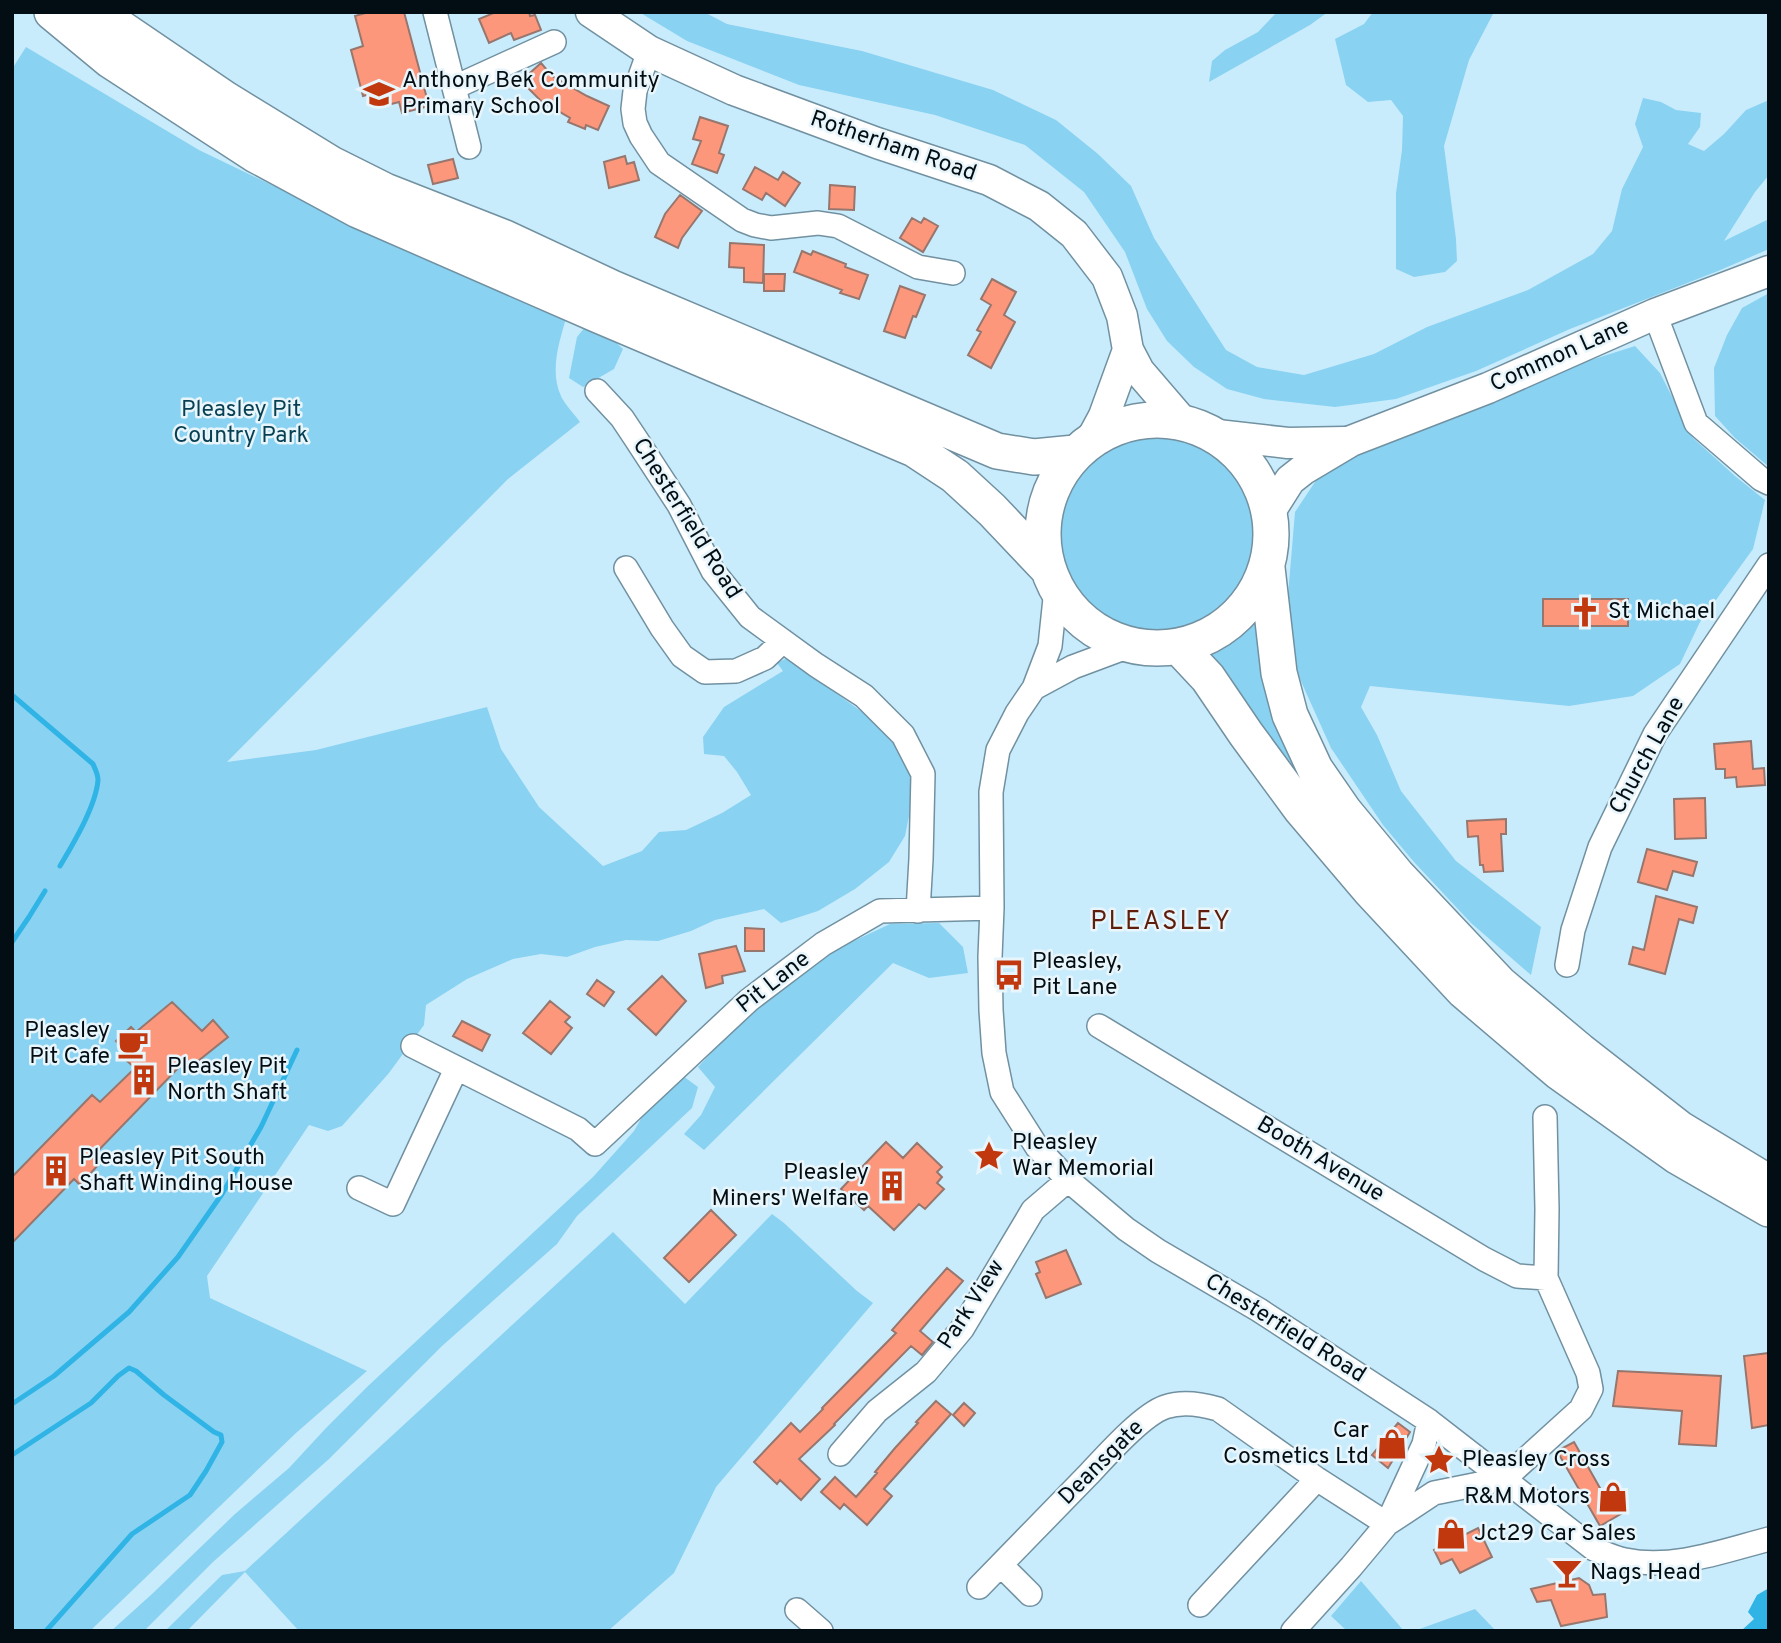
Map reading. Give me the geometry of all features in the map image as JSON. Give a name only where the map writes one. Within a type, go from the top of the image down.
[{"type":"highway","points":[[51,12],[110,60],[233,141],[358,210],[914,449],[956,476],[992,510],[1052,578],[1081,620],[1113,640],[1152,649],[1180,647],[1217,633],[1238,617],[1261,584],[1271,556],[1273,527],[1263,488],[1247,461],[1217,435],[1201,427],[1182,421],[1142,420],[1106,431],[1083,447],[1058,475],[1049,493],[1042,539],[1052,578]]},
{"type":"highway","points":[[97,12],[225,99],[331,164],[385,191],[505,238],[612,288],[997,451],[1034,457],[1083,447]]},
{"type":"highway","points":[[1267,568],[1279,673],[1290,715],[1315,769],[1344,811],[1397,875],[1500,984],[1680,1129],[1769,1183]]},
{"type":"highway","points":[[1180,647],[1208,678],[1301,809],[1369,889],[1464,991],[1559,1072],[1677,1156],[1769,1209]]},
{"type":"main road","name":"Rotherham Road","points":[[591,12],[649,51],[734,90],[877,143],[989,180],[1039,206],[1074,234],[1107,276],[1122,316],[1128,350],[1139,371],[1182,421]]},
{"type":"main road","name":"Common Lane","points":[[1351,441],[1488,388],[1656,314],[1769,271]]},
{"type":"main road","points":[[1083,447],[1104,416],[1128,350]]},
{"type":"main road","points":[[1217,435],[1288,443],[1351,441]]},
{"type":"main road","points":[[1269,513],[1290,480],[1304,468],[1351,441]]},
{"type":"street","points":[[436,12],[469,147]]},
{"type":"street","points":[[455,87],[554,42]]},
{"type":"street","points":[[649,51],[635,91],[633,109],[641,136],[659,163],[742,220],[755,225],[771,228],[818,223],[838,226],[918,267],[953,273]]},
{"type":"street","points":[[1656,314],[1696,423],[1769,483]]},
{"type":"street","name":"Chesterfield Road","points":[[597,391],[622,418],[679,505],[713,571],[750,617],[864,696],[903,735],[923,774],[918,911]]},
{"type":"street","name":"Church Lane","points":[[1567,965],[1573,930],[1600,847],[1656,734],[1769,565]]},
{"type":"street","points":[[626,568],[682,656],[705,672],[736,671],[765,658],[783,642]]},
{"type":"street","name":"Chesterfield Road","points":[[1052,578],[1050,646],[1034,688],[1017,713],[998,750],[991,792],[990,957],[994,1053],[1002,1092],[1037,1147],[1068,1180],[1126,1229],[1258,1310],[1429,1421],[1594,1549],[1625,1560],[1656,1562],[1689,1560],[1769,1539]]},
{"type":"street","points":[[1034,688],[1073,667],[1132,645]]},
{"type":"street","name":"Pit Lane","points":[[456,1069],[578,1129],[595,1144],[749,1000],[823,944],[880,911],[992,908]]},
{"type":"street","name":"Booth Avenue","points":[[1099,1026],[1484,1259],[1517,1276],[1546,1278]]},
{"type":"street","points":[[359,1188],[393,1204],[456,1069],[413,1046]]},
{"type":"street","points":[[1387,1524],[1434,1493],[1504,1479],[1581,1409],[1591,1389],[1588,1373],[1546,1278],[1545,1117]]},
{"type":"street","name":"Park View","points":[[853,1448],[877,1411],[926,1372],[962,1329],[1033,1210],[1068,1180]]},
{"type":"street","name":"Deansgate","points":[[979,1587],[1121,1441],[1151,1414],[1166,1407],[1185,1404],[1218,1409],[1317,1479],[1387,1524]]},
{"type":"street","points":[[1293,1631],[1387,1524],[1424,1444],[1429,1421]]},
{"type":"street","points":[[1200,1605],[1211,1578],[1317,1479]]},
{"type":"street","points":[[1001,1565],[1030,1594]]},
{"type":"street","points":[[797,1610],[817,1629]]},
{"type":"green space","points":[[639,12],[704,12],[727,24],[862,51],[993,90],[1056,120],[1098,154],[1131,186],[1154,238],[1226,350],[1257,367],[1304,375],[1374,354],[1427,327],[1528,290],[1593,254],[1612,231],[1622,189],[1643,147],[1635,124],[1643,98],[1661,102],[1676,110],[1701,113],[1700,127],[1688,144],[1704,151],[1746,110],[1769,100],[1769,175],[1724,241],[1769,219],[1769,249],[1570,329],[1476,371],[1396,399],[1335,407],[1264,399],[1227,389],[1194,367],[1167,341],[1147,309],[1125,252],[1084,192],[1025,145],[935,115],[799,85],[687,41]]},
{"type":"green space","points":[[1277,12],[1328,12],[1209,82],[1212,61],[1225,50],[1258,32]]},
{"type":"green space","points":[[1373,12],[1494,12],[1469,60],[1444,146],[1457,261],[1445,272],[1414,277],[1396,269],[1396,193],[1403,116],[1391,100],[1368,102],[1346,85],[1335,39],[1364,24]]},
{"type":"green space","name":"Pleasley Pit Country Park","points":[[26,47],[199,150],[357,226],[567,315],[557,355],[556,376],[562,399],[580,422],[508,479],[227,762],[316,750],[487,707],[501,749],[539,807],[603,866],[642,851],[659,832],[686,830],[751,795],[724,756],[704,754],[703,737],[724,707],[783,671],[777,663],[787,658],[876,722],[895,746],[910,774],[912,801],[905,836],[889,862],[855,889],[818,911],[781,923],[764,909],[715,920],[658,941],[626,940],[567,957],[541,954],[513,959],[467,979],[426,1005],[424,1025],[389,1073],[342,1126],[328,1131],[309,1125],[207,1276],[210,1298],[367,1371],[296,1433],[90,1631],[12,1631],[12,69]]},
{"type":"green space","points":[[1769,293],[1769,467],[1735,438],[1715,416],[1714,368],[1727,335],[1742,308]]},
{"type":"green space","points":[[585,327],[608,335],[623,349],[614,369],[583,387],[569,378],[577,337]]},
{"type":"green space","points":[[1635,346],[1660,373],[1693,438],[1765,500],[1753,549],[1700,622],[1680,664],[1633,696],[1569,706],[1370,686],[1361,707],[1377,735],[1401,791],[1456,861],[1541,927],[1531,975],[1471,923],[1414,862],[1383,825],[1331,748],[1291,659],[1288,595],[1295,512],[1323,470],[1391,438],[1591,360]]},
{"type":"green space","points":[[1157,435],[1194,443],[1226,464],[1247,496],[1255,533],[1247,570],[1226,602],[1194,623],[1157,631],[1120,623],[1088,602],[1067,570],[1059,533],[1067,496],[1088,464],[1120,443]]},
{"type":"green space","points":[[1262,614],[1305,779],[1301,782],[1230,677],[1210,654],[1239,638]]},
{"type":"green space","points":[[939,923],[963,947],[968,973],[929,978],[893,963],[704,1150],[684,1134],[701,1115],[715,1087],[698,1067],[751,1010],[824,955],[890,924]]},
{"type":"green space","points":[[683,1076],[698,1087],[692,1108],[577,1216],[557,1244],[442,1346],[329,1459],[213,1562],[144,1631],[111,1631],[235,1514],[289,1468],[368,1386],[593,1177],[634,1131],[646,1110]]},
{"type":"green space","points":[[772,1214],[873,1303],[716,1487],[674,1573],[608,1631],[299,1631],[245,1572],[187,1631],[165,1631],[222,1575],[245,1571],[613,1232],[685,1304]]},
{"type":"green space","points":[[1361,1581],[1404,1631],[1347,1631],[1331,1616]]},
{"type":"green space","points":[[1475,1609],[1496,1631],[1414,1631]]},
{"type":"shaded area","points":[[1769,1588],[1769,1631],[1741,1631],[1754,1619],[1748,1612],[1757,1595]]},
{"type":"building","points":[[369,12],[404,12],[429,106],[402,113],[399,102],[380,107],[377,92],[363,96],[351,50],[363,46],[355,16]]},
{"type":"building","points":[[496,12],[529,12],[530,16],[535,15],[541,30],[514,40],[511,33],[489,43],[479,19]]},
{"type":"building","points":[[541,63],[552,76],[609,106],[598,130],[586,125],[585,129],[568,122],[570,118],[541,101],[521,81]]},
{"type":"building","points":[[700,117],[728,126],[719,153],[724,155],[717,173],[692,164],[701,141],[693,139]]},
{"type":"building","points":[[625,156],[627,164],[634,162],[639,180],[609,188],[604,162]]},
{"type":"building","points":[[453,159],[458,178],[433,184],[428,165]]},
{"type":"building","points":[[755,167],[778,180],[783,172],[800,183],[785,206],[766,193],[762,200],[743,189]]},
{"type":"building","points":[[830,185],[855,187],[854,210],[829,209]]},
{"type":"building","points":[[680,195],[702,211],[678,248],[655,237],[665,214]]},
{"type":"building","points":[[912,218],[921,223],[924,218],[938,226],[923,252],[900,238]]},
{"type":"building","points":[[730,243],[764,245],[763,283],[744,282],[744,268],[729,267]]},
{"type":"building","points":[[802,251],[811,255],[813,251],[868,275],[859,299],[794,272]]},
{"type":"building","points":[[764,274],[785,274],[784,291],[764,291]]},
{"type":"building","points":[[992,279],[1016,292],[1004,315],[1015,322],[991,368],[968,355],[981,332],[977,330],[991,305],[981,299]]},
{"type":"building","points":[[900,286],[925,295],[905,338],[884,331]]},
{"type":"building","name":"St Michael","points":[[1543,599],[1628,599],[1628,626],[1543,626]]},
{"type":"building","points":[[1751,741],[1753,769],[1764,768],[1765,785],[1737,787],[1736,777],[1725,778],[1725,769],[1716,769],[1714,744]]},
{"type":"building","points":[[1705,798],[1706,838],[1675,839],[1674,799]]},
{"type":"building","points":[[1506,819],[1506,834],[1501,834],[1503,871],[1484,872],[1483,865],[1480,865],[1478,836],[1468,837],[1467,821]]},
{"type":"building","points":[[1647,849],[1697,862],[1693,876],[1673,871],[1667,890],[1638,882]]},
{"type":"building","points":[[1656,896],[1697,907],[1693,923],[1679,919],[1665,974],[1629,964],[1633,947],[1644,950]]},
{"type":"building","points":[[745,928],[764,929],[764,951],[745,951]]},
{"type":"building","points":[[736,946],[745,971],[722,976],[723,983],[706,988],[699,954]]},
{"type":"building","points":[[662,976],[686,1001],[656,1035],[628,1009]]},
{"type":"building","points":[[597,980],[614,992],[604,1006],[587,994]]},
{"type":"building","points":[[550,1001],[570,1017],[565,1022],[572,1028],[551,1054],[523,1033]]},
{"type":"building","points":[[172,1002],[202,1031],[213,1020],[228,1037],[188,1069],[183,1063],[92,1157],[99,1164],[80,1185],[74,1179],[12,1243],[12,1177],[92,1095],[100,1102],[135,1068],[118,1053],[123,1048],[116,1041],[131,1027],[136,1032]]},
{"type":"building","points":[[462,1021],[490,1035],[482,1051],[453,1036]]},
{"type":"building","name":"Pleasley Miners' Welfare","points":[[886,1142],[903,1158],[917,1143],[942,1167],[937,1172],[942,1177],[937,1183],[944,1189],[925,1209],[919,1204],[894,1230],[868,1206],[864,1210],[841,1189]]},
{"type":"building","points":[[711,1210],[736,1235],[689,1282],[664,1258]]},
{"type":"building","points":[[1066,1250],[1081,1284],[1046,1298],[1036,1274],[1040,1272],[1036,1262]]},
{"type":"building","points":[[947,1268],[963,1281],[920,1331],[933,1342],[922,1355],[911,1346],[799,1459],[820,1479],[801,1500],[780,1480],[777,1484],[754,1462],[791,1423],[800,1432],[823,1409],[896,1333],[892,1330]]},
{"type":"building","points":[[1769,1353],[1769,1425],[1752,1428],[1744,1356]]},
{"type":"building","points":[[1618,1371],[1721,1376],[1716,1446],[1679,1444],[1682,1411],[1613,1406]]},
{"type":"building","points":[[936,1401],[951,1414],[884,1489],[892,1496],[867,1525],[844,1504],[840,1509],[821,1492],[835,1477],[856,1497]]},
{"type":"building","points":[[964,1403],[975,1413],[964,1426],[953,1415]]},
{"type":"building","name":"Car Cosmetics Ltd","points":[[1398,1423],[1410,1432],[1388,1468],[1372,1455]]},
{"type":"building","points":[[1574,1442],[1609,1504],[1617,1499],[1624,1512],[1600,1526],[1557,1451]]},
{"type":"building","points":[[1478,1528],[1492,1557],[1460,1573],[1452,1559],[1441,1564],[1434,1550]]},
{"type":"building","points":[[1579,1578],[1589,1585],[1593,1595],[1605,1594],[1607,1617],[1561,1626],[1551,1600],[1537,1602],[1531,1589]]},
{"type":"waterway","points":[[12,695],[93,764],[97,774],[96,790],[89,813],[60,866]]},
{"type":"waterway","points":[[12,942],[45,891]]},
{"type":"waterway","points":[[12,1404],[54,1376],[129,1312],[178,1257],[222,1194],[261,1127],[297,1050]]},
{"type":"waterway","points":[[12,1455],[91,1403],[129,1368],[221,1435],[222,1442],[190,1495],[132,1534],[46,1631]]},
{"type":"place","name":"Anthony Bek Community Primary School","points":[[379,94]]},
{"type":"place","name":"St Michael","points":[[1585,612]]},
{"type":"place","name":"Pleasley, Pit Lane","points":[[1009,975]]},
{"type":"place","name":"Pleasley Pit Cafe","points":[[133,1044]]},
{"type":"place","name":"Pleasley Pit North Shaft","points":[[144,1080]]},
{"type":"place","name":"Pleasley War Memorial","points":[[989,1156]]},
{"type":"place","name":"Pleasley Pit South Shaft Winding House","points":[[56,1171]]},
{"type":"place","name":"Pleasley Miners' Welfare","points":[[892,1186]]},
{"type":"place","name":"Car Cosmetics Ltd","points":[[1392,1444]]},
{"type":"place","name":"Pleasley Cross","points":[[1439,1460]]},
{"type":"place","name":"R&M Motors","points":[[1613,1497]]},
{"type":"place","name":"Jct29 Car Sales","points":[[1451,1534]]},
{"type":"place","name":"Nags Head","points":[[1567,1573]]},
{"type":"district","name":"PLEASLEY","points":[[1161,922]]}]
